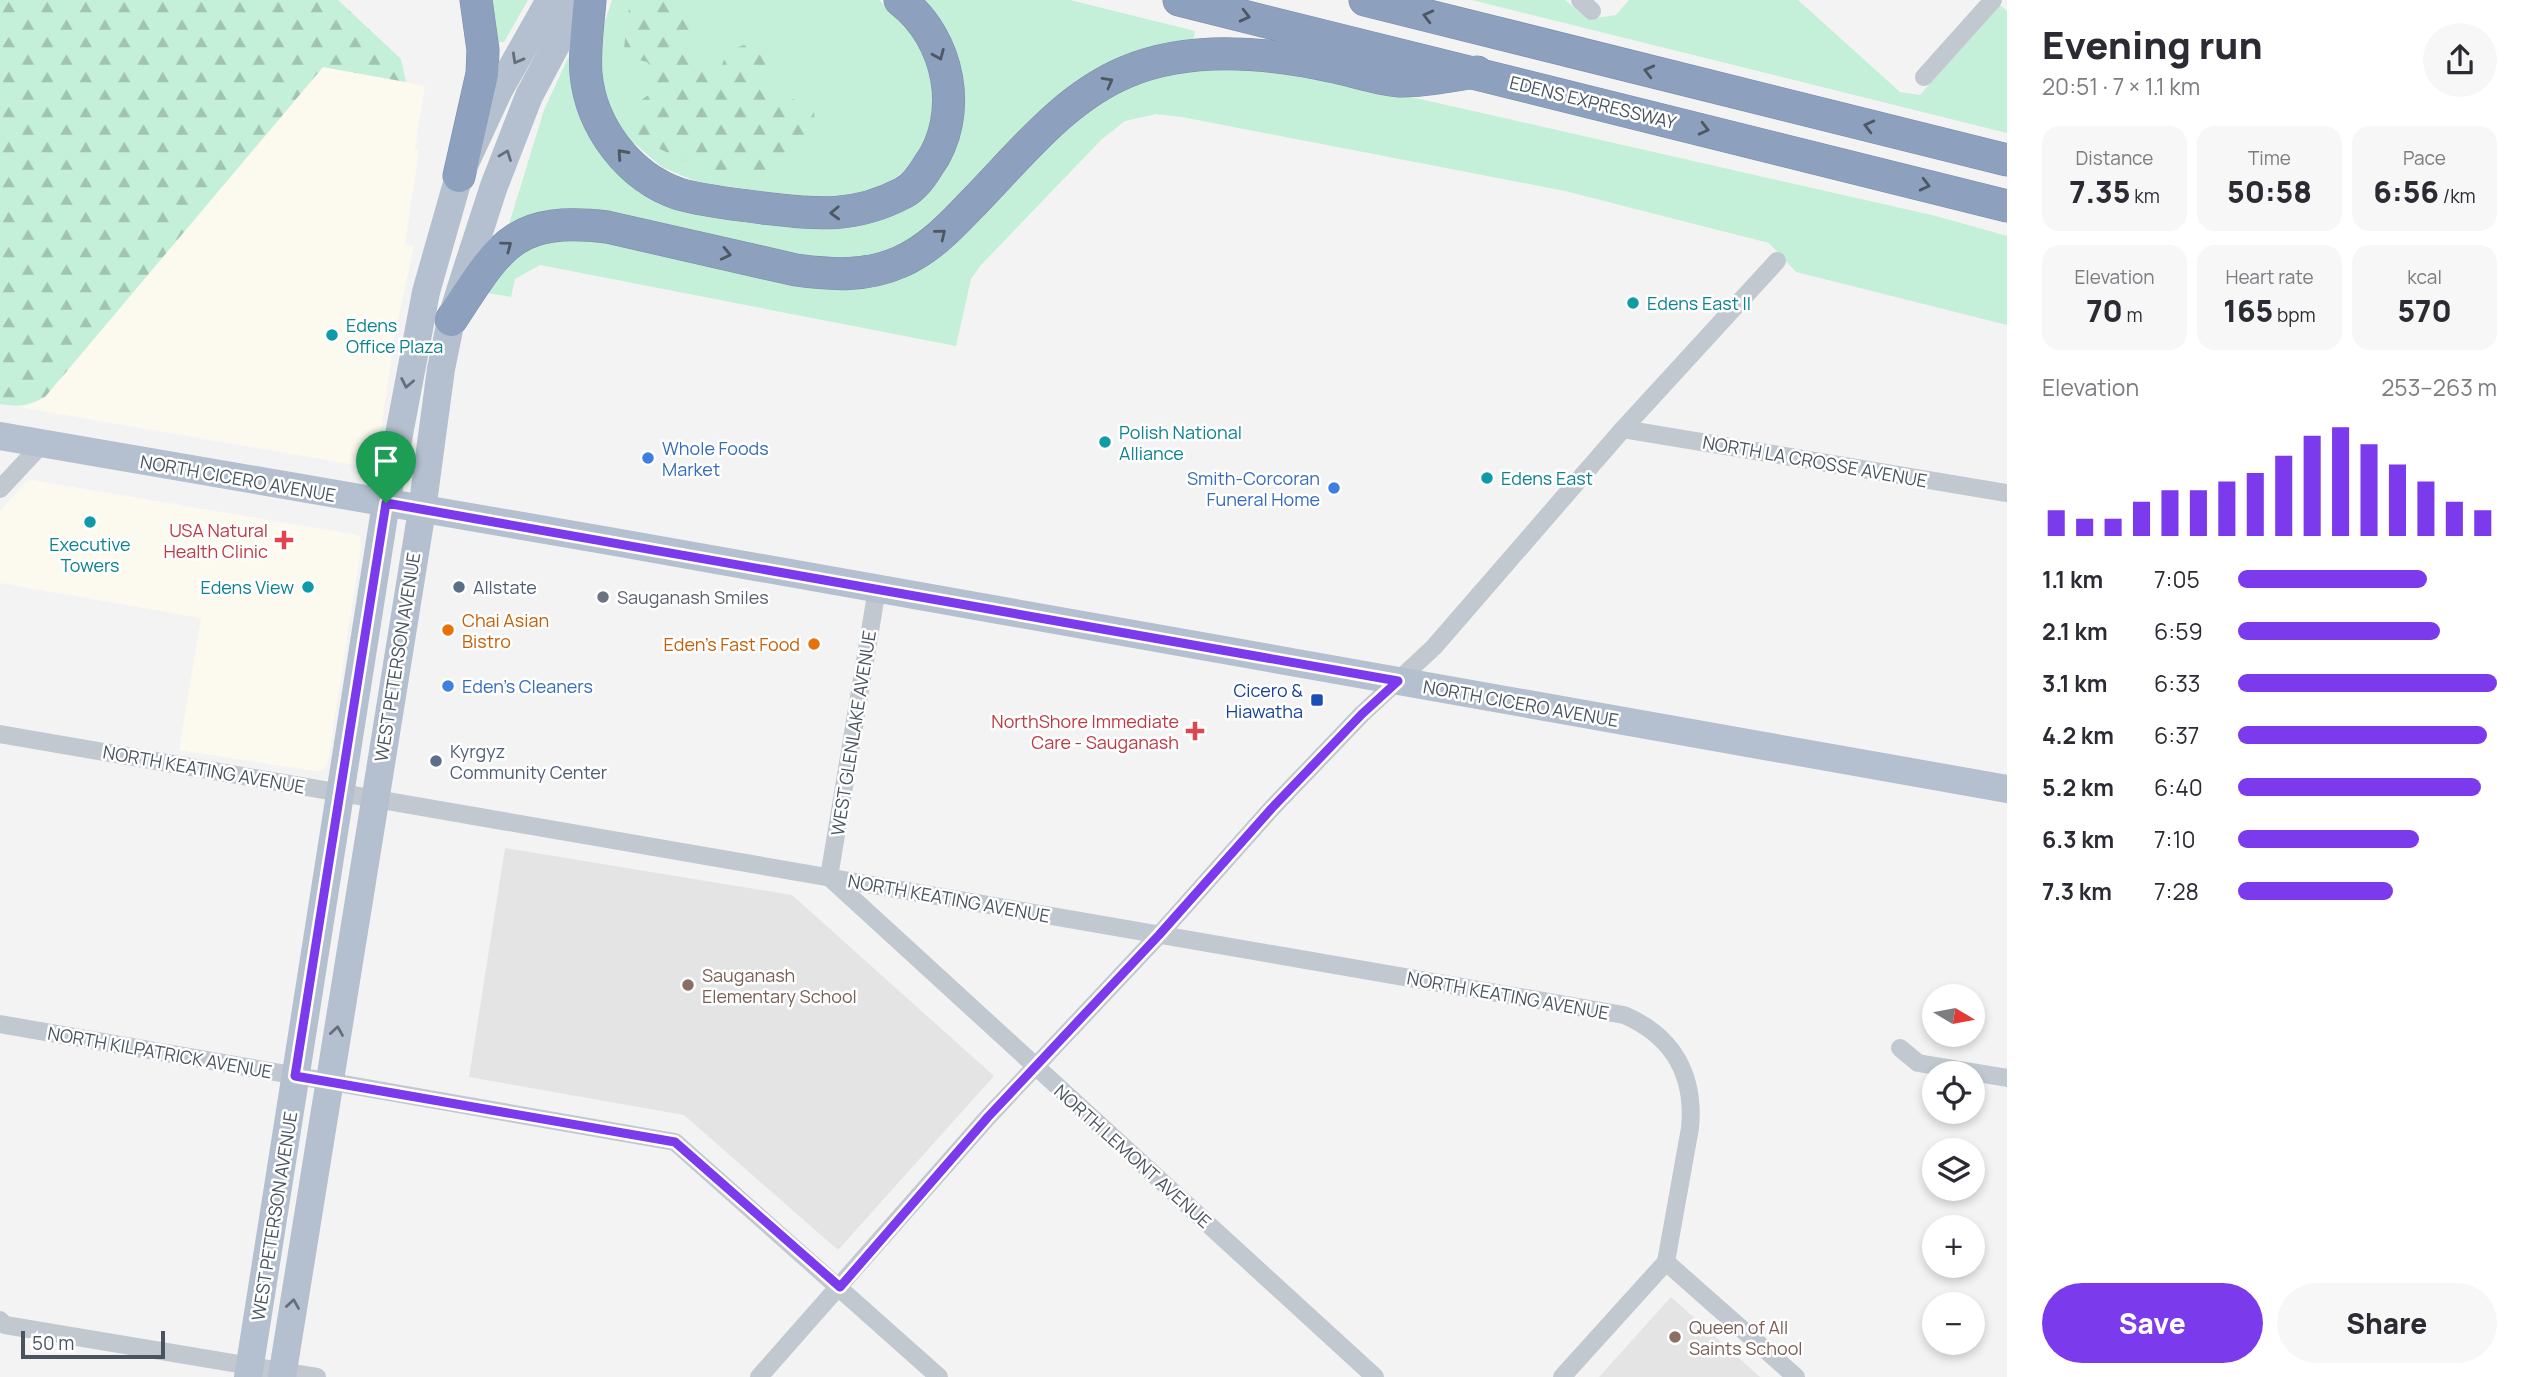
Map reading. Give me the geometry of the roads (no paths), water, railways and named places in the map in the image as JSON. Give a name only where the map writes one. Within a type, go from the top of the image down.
[{"type":"highway","points":[[459,176],[482,74],[483,50],[476,0]]},
{"type":"highway","points":[[590,0],[585,52],[591,101],[600,124],[631,164],[650,179],[677,193],[705,201],[840,214],[866,209],[907,192],[937,154],[947,132],[950,104],[948,79],[939,53],[926,29],[911,9],[900,0]]},
{"type":"highway","name":"EDENS EXPRESSWAY","points":[[1179,0],[2007,206]]},
{"type":"highway","points":[[1365,0],[2007,160]]},
{"type":"highway","points":[[452,320],[493,257],[511,242],[533,231],[554,225],[607,227],[824,274],[874,270],[901,261],[947,230],[1051,122],[1075,103],[1103,83],[1154,62],[1183,56],[1225,53],[1302,60],[1402,81],[1477,72]]},
{"type":"main road","name":"WEST PETERSON AVENUE","points":[[249,1372],[386,503],[426,292],[459,176],[499,90],[550,0]]},
{"type":"main road","name":"WEST PETERSON AVENUE","points":[[282,1374],[422,510],[441,369],[452,320],[494,186],[529,96],[580,0]]},
{"type":"main road","name":"NORTH CICERO AVENUE","points":[[0,436],[2007,789]]},
{"type":"street","points":[[1924,77],[1993,0]]},
{"type":"street","points":[[759,1377],[988,1117],[1159,935],[1272,808],[1362,714],[1434,647],[1623,429],[1777,261]]},
{"type":"street","name":"NORTH LA CROSSE AVENUE","points":[[1623,429],[2007,494]]},
{"type":"street","points":[[0,489],[42,444]]},
{"type":"street","name":"WEST GLENLAKE AVENUE","points":[[829,877],[877,589]]},
{"type":"street","name":"NORTH KEATING AVENUE","points":[[0,734],[1623,1015],[1641,1022],[1659,1035],[1683,1069],[1692,1110],[1666,1262]]},
{"type":"street","name":"NORTH LEMONT AVENUE","points":[[829,877],[1375,1377]]},
{"type":"street","name":"NORTH KILPATRICK AVENUE","points":[[0,1024],[675,1142],[939,1377]]},
{"type":"street","points":[[1900,1048],[1919,1063],[2007,1078]]},
{"type":"street","points":[[1562,1377],[1666,1262],[1796,1377]]},
{"type":"street","points":[[0,1320],[5,1325],[249,1372],[317,1377]]},
{"type":"place","name":"Edens East II","points":[[1633,303]]},
{"type":"place","name":"Edens Office Plaza","points":[[332,335]]},
{"type":"place","name":"Polish National Alliance","points":[[1105,442]]},
{"type":"place","name":"Whole Foods Market","points":[[648,458]]},
{"type":"place","name":"Edens East","points":[[1487,478]]},
{"type":"place","name":"Smith-Corcoran Funeral Home","points":[[1334,488]]},
{"type":"place","name":"Executive Towers","points":[[90,522]]},
{"type":"place","name":"USA Natural Health Clinic","points":[[284,540]]},
{"type":"place","name":"Edens View","points":[[308,587]]},
{"type":"place","name":"Allstate","points":[[459,587]]},
{"type":"place","name":"Sauganash Smiles","points":[[603,597]]},
{"type":"place","name":"Chai Asian Bistro","points":[[448,630]]},
{"type":"place","name":"Eden's Fast Food","points":[[814,644]]},
{"type":"place","name":"Eden's Cleaners","points":[[448,686]]},
{"type":"place","name":"Cicero & Hiawatha","points":[[1317,700]]},
{"type":"place","name":"NorthShore Immediate Care - Sauganash","points":[[1195,731]]},
{"type":"place","name":"Kyrgyz Community Center","points":[[436,761]]},
{"type":"place","name":"Sauganash Elementary School","points":[[688,985]]},
{"type":"place","name":"Queen of All Saints School","points":[[1675,1337]]}]
